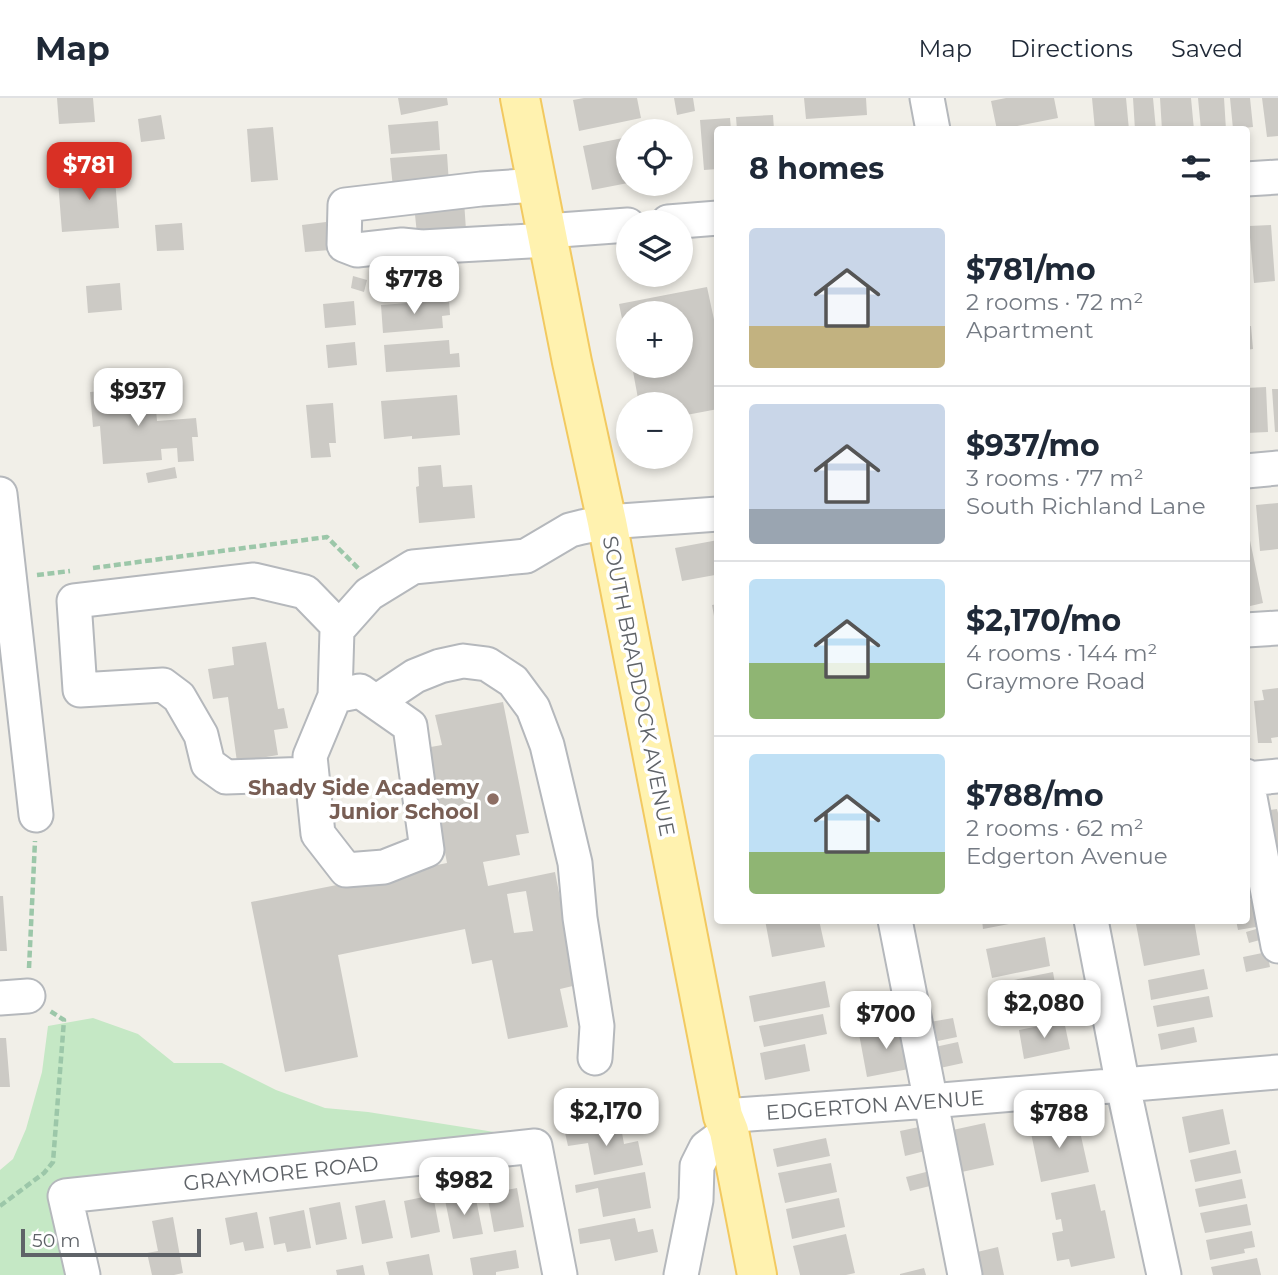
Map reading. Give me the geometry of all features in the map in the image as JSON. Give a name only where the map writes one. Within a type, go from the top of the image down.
[{"type":"main road","name":"SOUTH BRADDOCK AVENUE","points":[[520,98],[757,1275]]},
{"type":"street","points":[[927,98],[932,126]]},
{"type":"street","points":[[1250,179],[1278,177]]},
{"type":"street","points":[[537,185],[345,205],[344,245],[357,250],[402,244],[422,247],[616,226]]},
{"type":"street","points":[[693,220],[714,218]]},
{"type":"street","points":[[1250,471],[1278,468]]},
{"type":"street","points":[[0,494],[36,815]]},
{"type":"street","points":[[335,696],[360,691],[410,726],[427,850],[384,867],[346,870],[318,834],[310,756],[335,696],[339,627],[369,594],[413,567],[526,556],[570,530],[607,522],[714,514]]},
{"type":"street","points":[[312,774],[226,776],[208,764],[201,735],[179,697],[163,685],[80,690],[74,601],[254,580],[305,592],[339,627]]},
{"type":"street","points":[[1250,631],[1278,628]]},
{"type":"street","points":[[376,702],[415,676],[463,661],[487,664],[513,681],[533,708],[547,745],[575,863],[580,918],[597,1026],[595,1058]]},
{"type":"street","points":[[1250,778],[1278,776]]},
{"type":"street","points":[[1250,798],[1277,935]]},
{"type":"street","points":[[896,924],[965,1275]]},
{"type":"street","points":[[1092,924],[1164,1275]]},
{"type":"street","name":"EDGERTON AVENUE","points":[[726,1124],[930,1101],[1278,1072]]},
{"type":"street","points":[[681,1275],[696,1200],[697,1166],[706,1148],[726,1124]]},
{"type":"street","name":"GRAYMORE ROAD","points":[[83,1275],[65,1196],[535,1146],[561,1275]]},
{"type":"path","points":[[0,1206],[44,1173],[53,1162],[64,1020],[14,997],[36,815]]},
{"type":"green space","points":[[93,1018],[138,1034],[174,1063],[222,1063],[276,1090],[325,1108],[368,1112],[520,1136],[58,1185],[50,1189],[69,1275],[0,1275],[0,1170],[13,1159],[26,1129],[42,1072],[48,1026]]},
{"type":"building","points":[[57,98],[93,98],[95,122],[59,124]]},
{"type":"building","points":[[398,98],[447,98],[448,105],[401,115]]},
{"type":"building","points":[[637,98],[641,118],[616,119],[616,123],[579,131],[573,100]]},
{"type":"building","points":[[674,98],[693,98],[695,111],[677,115]]},
{"type":"building","points":[[804,98],[866,98],[867,115],[806,119]]},
{"type":"building","points":[[1006,98],[1054,98],[1058,118],[1017,126],[996,126],[991,101]]},
{"type":"building","points":[[1092,98],[1126,98],[1129,126],[1095,126]]},
{"type":"building","points":[[1133,98],[1153,98],[1156,126],[1135,126]]},
{"type":"building","points":[[1160,98],[1191,98],[1194,126],[1162,126]]},
{"type":"building","points":[[1198,98],[1224,98],[1226,126],[1201,126]]},
{"type":"building","points":[[1230,98],[1250,98],[1253,127],[1233,126]]},
{"type":"building","points":[[1262,98],[1278,98],[1278,136],[1267,137]]},
{"type":"building","points":[[161,115],[165,139],[141,142],[138,119]]},
{"type":"building","points":[[773,115],[774,126],[737,126],[736,117]]},
{"type":"building","points":[[730,118],[731,126],[714,126],[714,169],[704,170],[700,120]]},
{"type":"building","points":[[438,121],[440,150],[391,154],[388,125]]},
{"type":"building","points":[[273,127],[278,180],[251,182],[247,129]]},
{"type":"building","points":[[616,139],[616,185],[592,190],[583,146]]},
{"type":"building","points":[[447,154],[449,184],[393,188],[390,158]]},
{"type":"building","points":[[105,167],[106,180],[115,179],[119,228],[62,232],[58,181],[76,179],[76,170]]},
{"type":"building","points":[[464,201],[466,230],[417,234],[414,205]]},
{"type":"building","points":[[326,222],[330,250],[305,252],[302,225]]},
{"type":"building","points":[[182,223],[184,250],[157,251],[155,225]]},
{"type":"building","points":[[1271,225],[1275,281],[1254,283],[1250,226]]},
{"type":"building","points":[[402,246],[403,263],[449,259],[451,283],[377,289],[374,249]]},
{"type":"building","points":[[353,276],[367,280],[364,292],[351,288]]},
{"type":"building","points":[[120,283],[122,310],[88,313],[86,286]]},
{"type":"building","points":[[707,287],[714,319],[714,410],[693,414],[693,392],[637,392],[634,378],[693,378],[693,301],[635,301]]},
{"type":"building","points":[[449,300],[450,315],[442,316],[443,328],[383,333],[381,305]]},
{"type":"building","points":[[354,301],[356,325],[325,328],[323,304]]},
{"type":"building","points":[[1250,326],[1251,326],[1253,349],[1250,349]]},
{"type":"building","points":[[449,340],[450,354],[459,353],[460,367],[386,372],[384,345]]},
{"type":"building","points":[[355,342],[357,365],[328,368],[326,345]]},
{"type":"building","points":[[154,387],[157,421],[196,418],[198,437],[192,437],[194,461],[178,462],[177,448],[161,449],[162,460],[103,464],[100,426],[93,427],[90,392]]},
{"type":"building","points":[[1266,387],[1268,432],[1250,433],[1250,388]]},
{"type":"building","points":[[1272,389],[1278,389],[1278,432],[1275,432]]},
{"type":"building","points":[[457,395],[460,435],[384,439],[381,401]]},
{"type":"building","points":[[333,403],[336,443],[329,443],[331,457],[311,458],[306,405]]},
{"type":"building","points":[[441,465],[443,487],[472,485],[475,518],[419,523],[416,487],[419,486],[418,467]]},
{"type":"building","points":[[175,467],[177,478],[148,483],[146,473]]},
{"type":"building","points":[[1278,503],[1278,549],[1260,551],[1256,505]]},
{"type":"building","points":[[1250,540],[1263,603],[1250,606]]},
{"type":"building","points":[[714,541],[714,575],[682,581],[675,548]]},
{"type":"building","points":[[266,642],[278,709],[284,708],[288,728],[274,730],[278,755],[237,762],[228,697],[213,699],[208,669],[234,665],[232,647]]},
{"type":"building","points":[[1278,688],[1278,737],[1271,738],[1272,743],[1258,743],[1254,701],[1264,700],[1262,690]]},
{"type":"building","points":[[503,702],[529,833],[516,835],[520,855],[483,862],[488,886],[555,872],[577,985],[560,989],[568,1027],[508,1039],[492,960],[472,964],[465,929],[338,955],[358,1057],[285,1072],[251,902],[447,863],[425,748],[442,745],[435,715]],"holes":[[[526,891],[533,931],[514,933],[507,894]]]},
{"type":"building","points":[[1277,809],[1278,813],[1278,864],[1269,810]]},
{"type":"building","points":[[0,896],[3,896],[7,951],[0,951]]},
{"type":"building","points":[[1256,898],[1262,926],[1238,930],[1237,924],[1250,924],[1250,900]]},
{"type":"building","points":[[766,924],[820,924],[825,947],[772,957]]},
{"type":"building","points":[[982,924],[1009,924],[983,929]]},
{"type":"building","points":[[1136,924],[1195,924],[1200,955],[1144,966]]},
{"type":"building","points":[[1263,927],[1267,938],[1249,943],[1246,932]]},
{"type":"building","points":[[1045,937],[1050,966],[992,978],[986,949]]},
{"type":"building","points":[[1267,952],[1270,967],[1246,972],[1243,957]]},
{"type":"building","points":[[1204,969],[1208,989],[1151,1000],[1148,980]]},
{"type":"building","points":[[1053,972],[1060,1012],[1012,1021],[1004,982]]},
{"type":"building","points":[[825,981],[830,1007],[754,1022],[749,996]]},
{"type":"building","points":[[893,996],[896,1017],[869,1021],[865,1000]]},
{"type":"building","points":[[1209,996],[1213,1017],[1157,1027],[1153,1006]]},
{"type":"building","points":[[823,1014],[827,1034],[764,1047],[759,1026]]},
{"type":"building","points":[[953,1018],[957,1037],[933,1042],[930,1022]]},
{"type":"building","points":[[1064,1021],[1070,1049],[1024,1059],[1019,1030]]},
{"type":"building","points":[[905,1025],[914,1068],[867,1077],[859,1034]]},
{"type":"building","points":[[1194,1027],[1197,1042],[1161,1050],[1158,1034]]},
{"type":"building","points":[[0,1038],[6,1038],[10,1087],[0,1087]]},
{"type":"building","points":[[958,1042],[963,1063],[940,1068],[935,1047]]},
{"type":"building","points":[[805,1044],[810,1071],[765,1080],[760,1053]]},
{"type":"building","points":[[1223,1109],[1230,1144],[1189,1153],[1182,1117]]},
{"type":"building","points":[[1077,1118],[1089,1172],[1041,1182],[1030,1128]]},
{"type":"building","points":[[591,1123],[593,1133],[621,1127],[624,1144],[638,1141],[643,1165],[594,1175],[588,1143],[568,1146],[564,1128]]},
{"type":"building","points":[[985,1123],[994,1165],[957,1173],[948,1131]]},
{"type":"building","points":[[919,1127],[925,1151],[905,1156],[900,1131]]},
{"type":"building","points":[[826,1138],[830,1156],[777,1167],[773,1149]]},
{"type":"building","points":[[1236,1150],[1241,1173],[1195,1182],[1190,1160]]},
{"type":"building","points":[[831,1163],[837,1192],[785,1203],[778,1173]]},
{"type":"building","points":[[645,1172],[651,1208],[603,1217],[598,1188],[576,1193],[575,1185]]},
{"type":"building","points":[[926,1172],[930,1186],[910,1191],[906,1177]]},
{"type":"building","points":[[1242,1179],[1246,1198],[1199,1207],[1195,1189]]},
{"type":"building","points":[[1095,1184],[1101,1211],[1105,1210],[1115,1258],[1071,1267],[1069,1259],[1057,1261],[1052,1233],[1063,1231],[1061,1219],[1056,1220],[1051,1193]]},
{"type":"building","points":[[517,1188],[524,1227],[494,1232],[487,1194]]},
{"type":"building","points":[[475,1194],[483,1234],[453,1239],[445,1200]]},
{"type":"building","points":[[433,1195],[440,1232],[411,1238],[404,1201]]},
{"type":"building","points":[[839,1198],[845,1227],[792,1239],[786,1209]]},
{"type":"building","points":[[385,1200],[393,1238],[362,1244],[355,1206]]},
{"type":"building","points":[[340,1202],[347,1239],[316,1245],[309,1208]]},
{"type":"building","points":[[1247,1204],[1251,1225],[1205,1233],[1200,1213]]},
{"type":"building","points":[[304,1210],[311,1248],[287,1252],[285,1243],[274,1245],[269,1217]]},
{"type":"building","points":[[257,1212],[264,1248],[245,1251],[243,1242],[230,1245],[225,1218]]},
{"type":"building","points":[[173,1217],[183,1273],[152,1275],[147,1253],[158,1251],[152,1221]]},
{"type":"building","points":[[635,1218],[638,1232],[653,1229],[658,1252],[615,1261],[610,1239],[580,1244],[578,1229]]},
{"type":"building","points":[[1252,1231],[1255,1247],[1244,1249],[1245,1253],[1210,1260],[1206,1240]]},
{"type":"building","points":[[846,1234],[855,1273],[800,1275],[793,1246]]},
{"type":"building","points":[[998,1247],[1004,1275],[978,1275],[973,1253]]},
{"type":"building","points":[[516,1250],[519,1268],[496,1272],[496,1275],[473,1275],[470,1258]]},
{"type":"building","points":[[429,1254],[433,1275],[389,1275],[386,1262]]},
{"type":"building","points":[[1257,1258],[1261,1275],[1213,1275],[1211,1267]]},
{"type":"building","points":[[363,1265],[365,1275],[337,1275],[336,1270]]},
{"type":"building","points":[[924,1268],[926,1275],[900,1275],[900,1274]]},
{"type":"place","name":"Shady Side Academy Junior School","points":[[493,799]]}]
